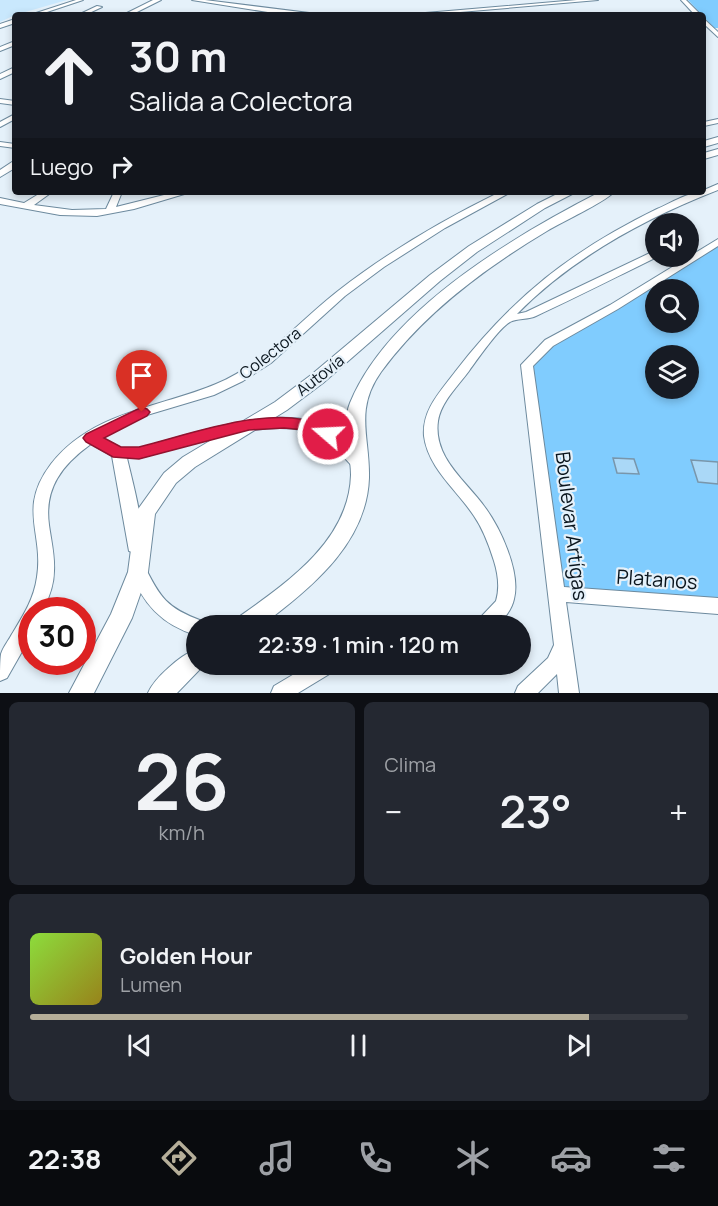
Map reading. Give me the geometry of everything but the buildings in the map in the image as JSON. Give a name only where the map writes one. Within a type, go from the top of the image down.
[{"type":"street","points":[[43,12],[81,0]]},
{"type":"street","points":[[132,12],[158,0]]},
{"type":"street","points":[[194,0],[263,12]]},
{"type":"street","points":[[490,0],[493,12]]},
{"type":"street","points":[[438,12],[596,0]]},
{"type":"street","points":[[683,0],[695,12]]},
{"type":"street","points":[[88,12],[99,7]]},
{"type":"street","points":[[715,29],[718,35]]},
{"type":"street","points":[[26,206],[43,195]]},
{"type":"street","points":[[110,211],[117,195]]},
{"type":"street","points":[[0,201],[66,213],[110,211],[175,195]]},
{"type":"street","name":"Colectora","points":[[40,597],[46,573],[39,506],[40,494],[62,460],[91,438],[129,417],[213,390],[242,377],[339,295],[401,250],[455,218],[501,195]]},
{"type":"street","name":"Autovía","points":[[81,693],[121,618],[138,572],[146,512],[161,488],[189,462],[281,406],[317,379],[427,284],[473,249],[565,195]]},
{"type":"street","points":[[256,615],[316,568],[335,547],[350,520],[360,486],[354,425],[357,405],[378,361],[439,303],[512,246],[555,219],[602,195]]},
{"type":"street","points":[[498,615],[506,598],[505,572],[496,544],[480,512],[440,462],[434,450],[431,422],[437,405],[468,363],[529,295],[629,228],[701,195]]},
{"type":"street","points":[[699,250],[718,242]]},
{"type":"street","points":[[507,319],[529,315],[645,259]]},
{"type":"street","name":"Boulevar Artígas","points":[[568,693],[558,594],[527,365],[549,343],[614,307],[672,267]]},
{"type":"street","points":[[91,438],[119,453],[161,449],[249,425],[284,422],[308,425],[328,434],[358,465]]},
{"type":"street","points":[[119,453],[132,517],[138,572],[156,604],[172,618],[186,623]]},
{"type":"street","name":"Platanos","points":[[558,594],[718,606]]},
{"type":"street","points":[[0,672],[18,641]]},
{"type":"street","points":[[525,693],[555,664],[564,643]]},
{"type":"street","points":[[160,693],[186,669]]},
{"type":"street","points":[[281,693],[311,675]]},
{"type":"shaded area","points":[[0,0],[67,0],[25,12],[12,12],[12,16],[0,22]]},
{"type":"shaded area","points":[[688,0],[718,0],[718,28],[714,28],[706,19],[706,12],[699,12]]},
{"type":"shaded area","points":[[718,242],[718,606],[558,594],[531,358],[645,287],[645,333],[699,333],[699,279],[658,279],[678,267],[699,267],[699,254]]},
{"type":"route","points":[[142,412],[91,438],[119,453],[139,453],[249,425],[284,422],[308,425],[328,434]]}]
